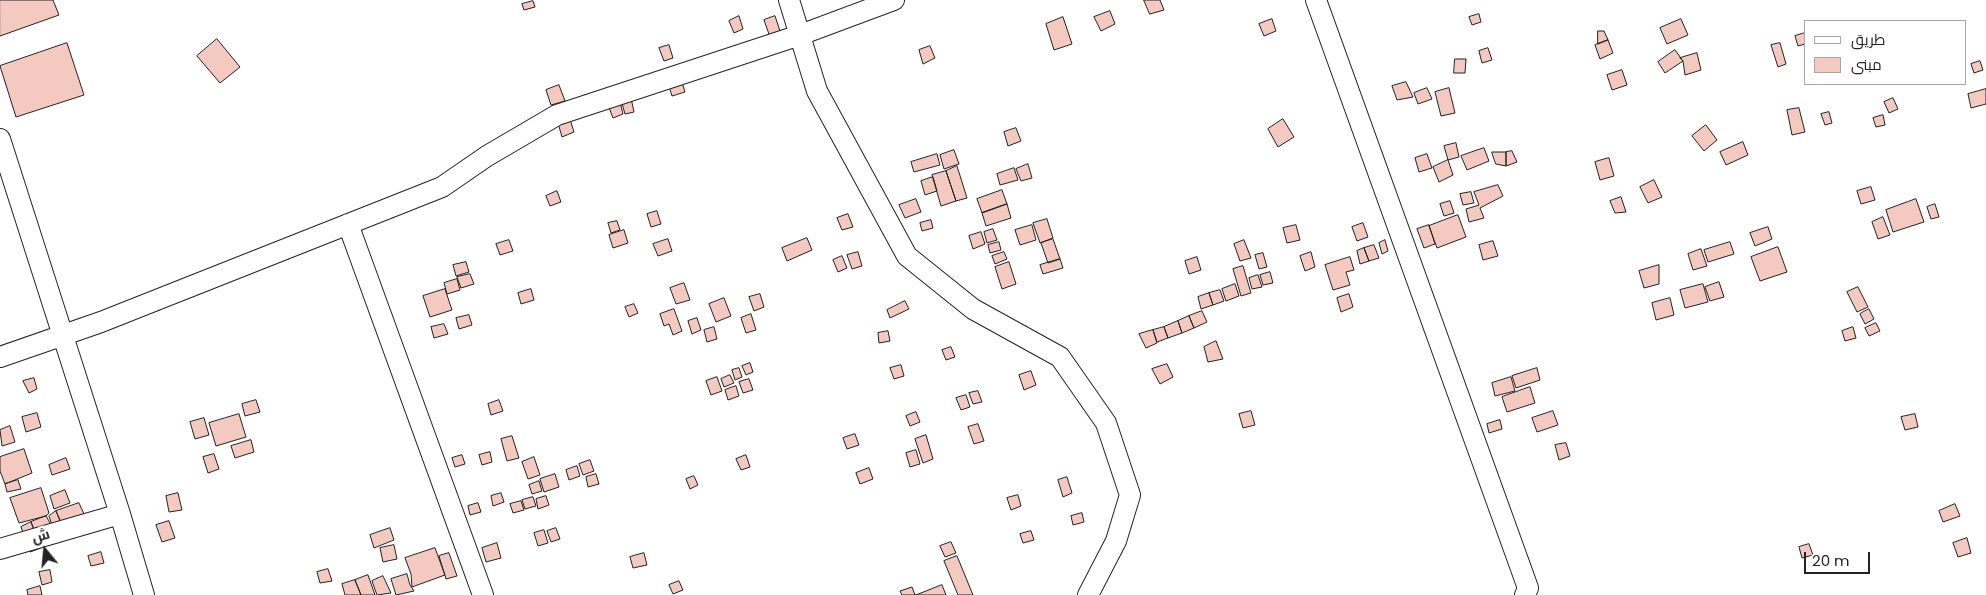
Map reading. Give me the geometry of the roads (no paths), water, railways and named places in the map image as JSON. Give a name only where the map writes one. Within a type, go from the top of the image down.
[{"type":"street","points":[[789,0],[816,90],[907,256],[973,309],[1060,357],[1106,423],[1130,495],[1116,541],[1088,595]]},
{"type":"street","points":[[0,357],[101,322],[442,187],[487,156],[557,115],[800,35],[894,0]]},
{"type":"street","points":[[1316,0],[1528,588],[1525,595]]},
{"type":"street","points":[[0,139],[120,514],[144,595]]},
{"type":"street","points":[[348,224],[483,595]]},
{"type":"street","points":[[0,549],[120,514]]}]
